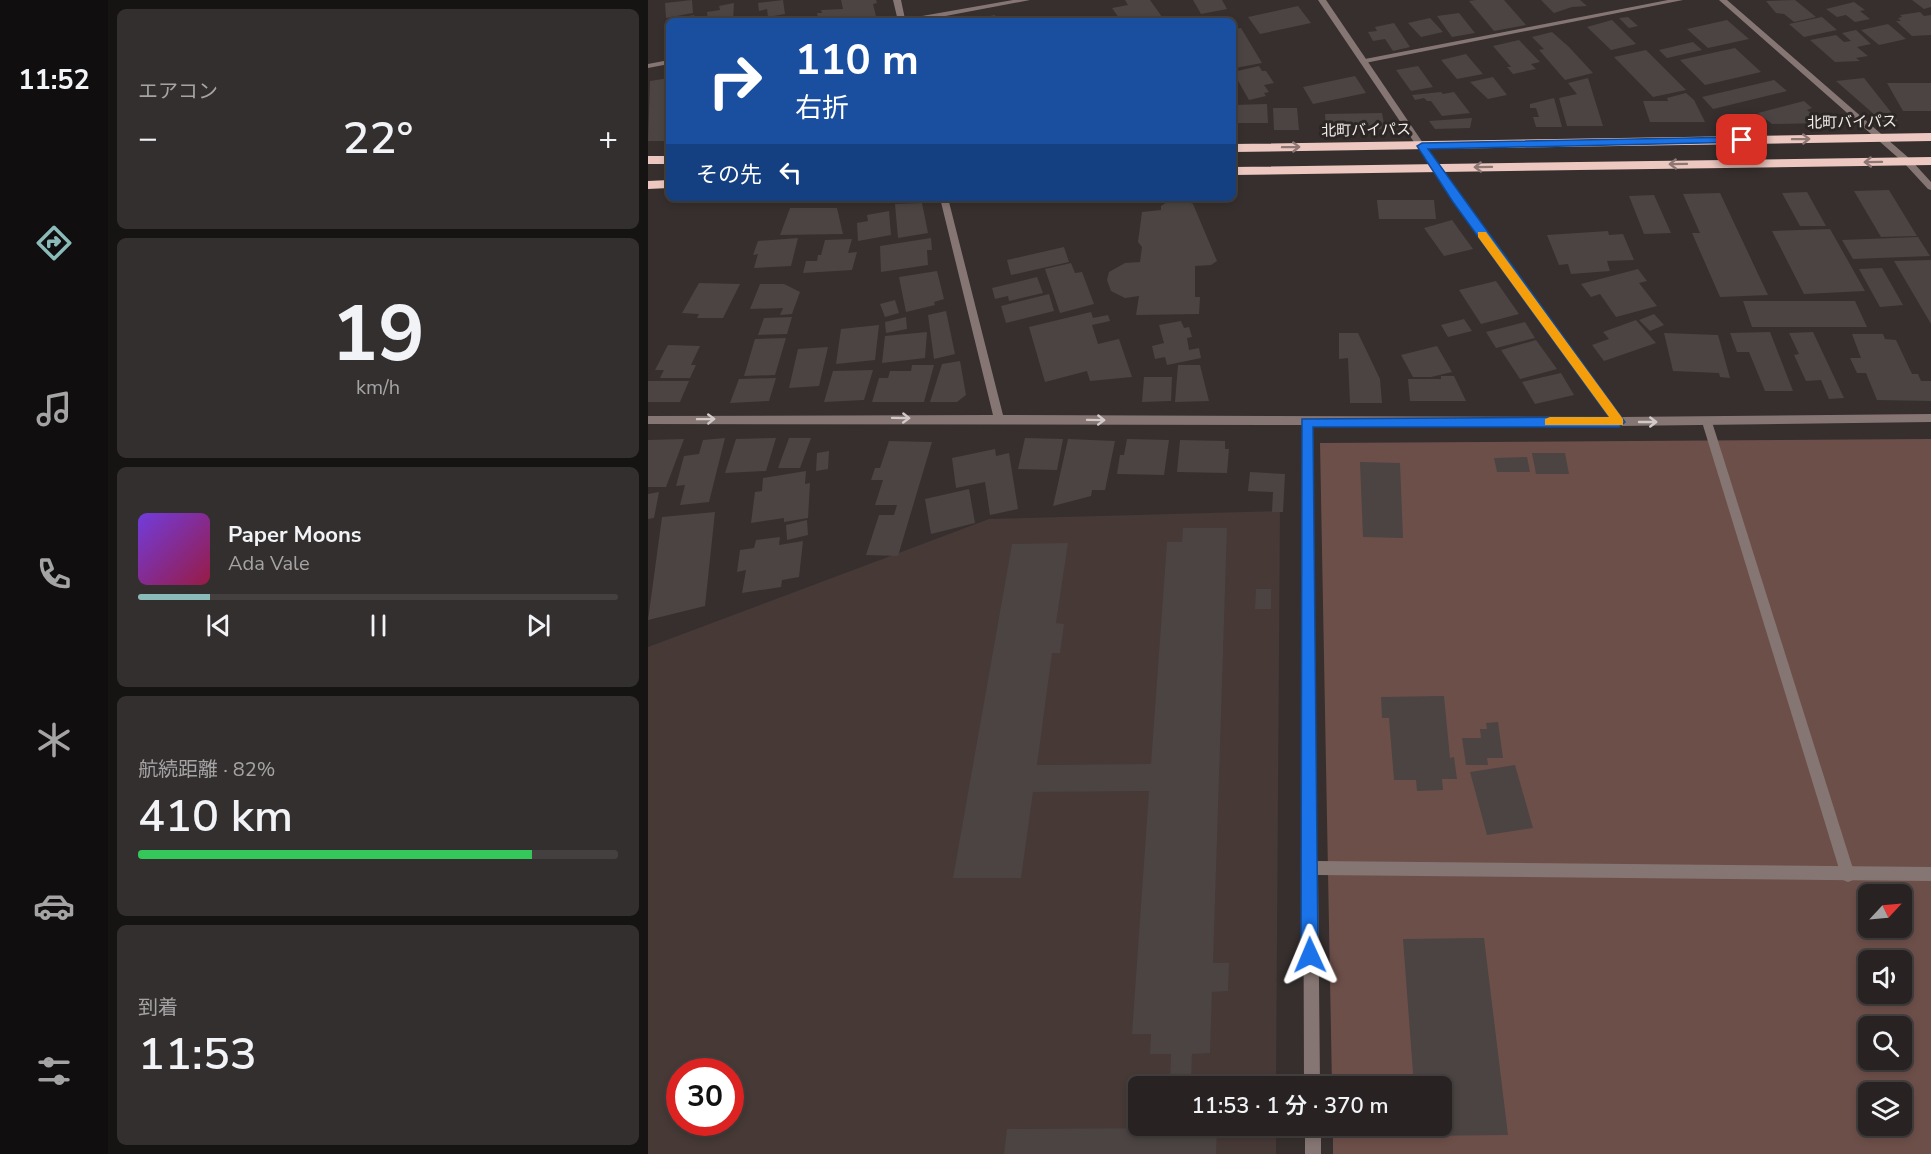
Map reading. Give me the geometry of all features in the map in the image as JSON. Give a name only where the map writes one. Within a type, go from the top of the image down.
[{"type":"highway","name":"北町バイパス","points":[[1236,148],[1931,137]]},
{"type":"highway","points":[[648,160],[666,160]]},
{"type":"highway","points":[[1236,171],[1931,161]]},
{"type":"highway","points":[[648,185],[666,184]]},
{"type":"street","points":[[897,0],[903,18]]},
{"type":"street","points":[[921,18],[1026,0]]},
{"type":"street","points":[[1322,0],[1435,168],[1619,422]]},
{"type":"street","points":[[1365,61],[1679,0]]},
{"type":"street","points":[[1723,0],[1907,161],[1931,188]]},
{"type":"street","points":[[648,66],[666,63]]},
{"type":"street","points":[[945,201],[999,419]]},
{"type":"street","points":[[648,420],[1707,422],[1931,418]]},
{"type":"street","points":[[1307,422],[1312,1076]]},
{"type":"street","points":[[1707,422],[1848,875]]},
{"type":"street","points":[[1309,868],[1848,875],[1931,874]]},
{"type":"street","points":[[1313,1136],[1313,1154]]},
{"type":"shaded area","points":[[1931,439],[1931,1154],[1333,1154],[1333,1136],[1452,1136],[1452,1076],[1332,1076],[1320,443]]},
{"type":"shaded area","points":[[1280,511],[1276,1076],[1128,1076],[1128,1136],[1276,1136],[1276,1154],[648,1154],[648,647],[989,519]]},
{"type":"building","points":[[692,0],[693,13],[666,18],[665,3]]},
{"type":"building","points":[[783,0],[785,14],[768,17],[767,9],[759,11],[758,3]]},
{"type":"building","points":[[841,0],[876,0],[877,3],[873,4],[876,16],[818,18],[817,13],[822,13],[821,10],[843,9]]},
{"type":"building","points":[[1125,0],[1150,0],[1163,18],[1119,18],[1112,8],[1128,5]]},
{"type":"building","points":[[1193,0],[1222,0],[1227,9],[1201,14]]},
{"type":"building","points":[[1504,0],[1526,25],[1494,31],[1469,1]]},
{"type":"building","points":[[1541,0],[1580,0],[1587,6],[1572,7],[1554,13]]},
{"type":"building","points":[[1795,0],[1816,17],[1794,22],[1784,14],[1776,13],[1766,1]]},
{"type":"building","points":[[1912,0],[1931,0],[1931,7],[1924,9]]},
{"type":"building","points":[[1854,2],[1865,10],[1860,11],[1870,19],[1855,22],[1846,15],[1837,17],[1826,9]]},
{"type":"building","points":[[734,3],[733,18],[708,18],[707,12],[720,10],[719,6]]},
{"type":"building","points":[[1298,6],[1311,23],[1260,34],[1248,17]]},
{"type":"building","points":[[1920,12],[1924,16],[1931,15],[1931,35],[1912,36],[1896,21],[1901,21],[1898,18],[1902,17],[1900,15]]},
{"type":"building","points":[[1459,13],[1475,33],[1452,37],[1437,16]]},
{"type":"building","points":[[694,15],[694,18],[677,18]]},
{"type":"building","points":[[995,15],[996,18],[978,18]]},
{"type":"building","points":[[1628,17],[1638,26],[1629,28],[1619,18]]},
{"type":"building","points":[[1822,17],[1837,30],[1804,37],[1789,24]]},
{"type":"building","points":[[1430,18],[1443,32],[1421,37],[1408,23]]},
{"type":"building","points":[[1612,20],[1636,44],[1611,50],[1587,27]]},
{"type":"building","points":[[1727,20],[1749,39],[1708,48],[1687,29]]},
{"type":"building","points":[[1394,23],[1410,47],[1393,51],[1385,39],[1373,41],[1368,32],[1377,31],[1375,27]]},
{"type":"building","points":[[1888,24],[1906,39],[1879,45],[1861,30]]},
{"type":"building","points":[[1241,28],[1262,63],[1236,68],[1236,29]]},
{"type":"building","points":[[1856,30],[1871,44],[1857,47],[1868,56],[1856,58],[1860,61],[1835,62],[1810,40],[1836,35],[1844,42],[1851,41],[1842,33]]},
{"type":"building","points":[[1552,32],[1593,73],[1565,80],[1539,50],[1544,49],[1532,37]]},
{"type":"building","points":[[664,37],[666,37],[666,54],[664,54]]},
{"type":"building","points":[[1519,40],[1540,62],[1531,64],[1536,69],[1513,74],[1507,67],[1511,67],[1493,46]]},
{"type":"building","points":[[1693,42],[1702,50],[1667,58],[1659,50]]},
{"type":"building","points":[[1735,48],[1761,72],[1705,85],[1680,60]]},
{"type":"building","points":[[1646,50],[1686,90],[1653,97],[1614,57]]},
{"type":"building","points":[[1466,54],[1483,74],[1457,79],[1441,60]]},
{"type":"building","points":[[1259,66],[1262,71],[1266,71],[1274,83],[1264,85],[1269,92],[1264,93],[1266,96],[1249,100],[1236,77],[1236,71]]},
{"type":"building","points":[[1418,66],[1433,87],[1411,91],[1396,70]]},
{"type":"building","points":[[1355,76],[1366,93],[1313,104],[1303,87]]},
{"type":"building","points":[[1493,77],[1507,95],[1488,99],[1470,82]]},
{"type":"building","points":[[666,78],[666,141],[648,141],[650,81]]},
{"type":"building","points":[[1588,78],[1603,126],[1567,126],[1559,98],[1577,94],[1568,83]]},
{"type":"building","points":[[1864,78],[1898,121],[1883,122],[1836,81]]},
{"type":"building","points":[[1774,80],[1787,91],[1713,109],[1702,97]]},
{"type":"building","points":[[1887,83],[1931,83],[1931,111],[1903,111]]},
{"type":"building","points":[[1441,92],[1443,94],[1454,92],[1470,113],[1442,116],[1431,101],[1424,98],[1415,100],[1412,95]]},
{"type":"building","points":[[1686,93],[1694,100],[1705,122],[1650,122],[1643,101],[1668,101],[1667,98]]},
{"type":"building","points":[[1554,98],[1562,127],[1536,127],[1533,117],[1539,117],[1536,108],[1530,108],[1530,104]]},
{"type":"building","points":[[1804,101],[1812,108],[1807,110],[1823,123],[1772,124],[1758,113]]},
{"type":"building","points":[[1267,104],[1268,123],[1236,123],[1236,105]]},
{"type":"building","points":[[1273,108],[1297,108],[1299,130],[1274,130]]},
{"type":"building","points":[[1382,113],[1385,129],[1326,129],[1325,114]]},
{"type":"building","points":[[1472,118],[1470,128],[1435,129],[1429,121]]},
{"type":"building","points":[[1889,190],[1917,236],[1881,237],[1854,191]]},
{"type":"building","points":[[1807,192],[1826,226],[1800,226],[1782,193]]},
{"type":"building","points":[[1720,193],[1768,295],[1720,297],[1692,233],[1700,233],[1683,194]]},
{"type":"building","points":[[1654,195],[1671,233],[1644,234],[1629,196]]},
{"type":"building","points":[[1377,200],[1434,200],[1436,219],[1379,219]]},
{"type":"building","points":[[1168,201],[1186,201],[1193,204],[1217,261],[1211,265],[1195,266],[1195,297],[1200,297],[1199,314],[1136,315],[1139,296],[1125,298],[1111,291],[1107,280],[1109,272],[1125,263],[1140,262],[1142,247],[1138,242],[1142,212],[1161,210],[1161,206]]},
{"type":"building","points":[[922,203],[928,233],[898,238],[895,204]]},
{"type":"building","points":[[790,208],[837,208],[843,234],[780,235]]},
{"type":"building","points":[[889,211],[891,235],[858,241],[857,223],[868,221],[867,215]]},
{"type":"building","points":[[1452,220],[1473,249],[1444,256],[1424,228]]},
{"type":"building","points":[[1830,229],[1865,291],[1804,294],[1772,231]]},
{"type":"building","points":[[1608,231],[1609,235],[1623,234],[1634,260],[1607,261],[1610,271],[1571,274],[1568,264],[1559,265],[1547,235]]},
{"type":"building","points":[[1918,237],[1930,256],[1853,259],[1842,240]]},
{"type":"building","points":[[798,238],[791,266],[754,268],[758,254],[753,255],[758,241]]},
{"type":"building","points":[[931,238],[932,250],[927,250],[928,265],[881,272],[880,246]]},
{"type":"building","points":[[852,239],[848,253],[857,252],[852,270],[803,273],[806,261],[817,261],[818,255],[821,255],[825,240]]},
{"type":"building","points":[[1064,247],[1069,262],[1011,275],[1007,260]]},
{"type":"building","points":[[1931,260],[1931,324],[1894,261]]},
{"type":"building","points":[[1071,263],[1075,273],[1082,272],[1094,304],[1060,313],[1045,269]]},
{"type":"building","points":[[1882,268],[1903,305],[1880,307],[1859,269]]},
{"type":"building","points":[[1638,269],[1647,281],[1639,283],[1657,306],[1616,317],[1600,294],[1591,297],[1581,284]]},
{"type":"building","points":[[937,271],[944,299],[934,302],[935,305],[906,312],[899,277]]},
{"type":"building","points":[[1037,277],[1043,293],[1009,301],[1008,296],[995,299],[992,288]]},
{"type":"building","points":[[1496,281],[1519,314],[1481,324],[1459,290]]},
{"type":"building","points":[[699,283],[740,284],[723,318],[697,318],[699,314],[682,313]]},
{"type":"building","points":[[760,284],[784,284],[800,292],[792,314],[780,315],[783,308],[750,309]]},
{"type":"building","points":[[1049,294],[1054,311],[1006,323],[1001,306]]},
{"type":"building","points":[[895,300],[899,313],[885,317],[880,304]]},
{"type":"building","points":[[1743,301],[1855,301],[1867,327],[1752,327]]},
{"type":"building","points":[[946,311],[955,354],[934,359],[928,315]]},
{"type":"building","points":[[1091,312],[1093,318],[1108,315],[1110,321],[1092,325],[1098,344],[1119,339],[1132,377],[1090,381],[1087,371],[1045,382],[1029,327]]},
{"type":"building","points":[[1654,314],[1664,325],[1650,331],[1639,320]]},
{"type":"building","points":[[792,317],[787,334],[758,335],[764,318]]},
{"type":"building","points":[[906,317],[907,329],[886,333],[885,322]]},
{"type":"building","points":[[1464,319],[1472,331],[1448,337],[1441,325]]},
{"type":"building","points":[[1636,320],[1656,343],[1604,361],[1592,345],[1609,339],[1603,332]]},
{"type":"building","points":[[1181,321],[1184,328],[1189,327],[1192,337],[1187,338],[1189,350],[1199,348],[1201,358],[1167,365],[1165,357],[1155,359],[1152,346],[1164,343],[1159,325]]},
{"type":"building","points":[[1525,322],[1535,338],[1496,348],[1486,332]]},
{"type":"building","points":[[879,325],[875,360],[836,364],[841,329]]},
{"type":"building","points":[[927,332],[925,358],[882,363],[885,336]]},
{"type":"building","points":[[1770,332],[1793,391],[1765,391],[1749,352],[1737,352],[1730,333]]},
{"type":"building","points":[[1813,332],[1844,398],[1829,399],[1821,380],[1806,381],[1794,355],[1799,354],[1789,333]]},
{"type":"building","points":[[1339,333],[1358,333],[1380,379],[1382,403],[1350,403],[1348,358],[1339,359]]},
{"type":"building","points":[[1664,333],[1718,335],[1730,378],[1720,377],[1719,373],[1673,371]]},
{"type":"building","points":[[1852,334],[1883,334],[1885,339],[1896,340],[1912,374],[1918,374],[1921,381],[1931,381],[1931,401],[1877,400],[1866,373],[1857,373],[1850,358],[1861,358]]},
{"type":"building","points":[[786,338],[775,375],[744,376],[755,339]]},
{"type":"building","points":[[1536,340],[1557,369],[1520,379],[1501,350]]},
{"type":"building","points":[[668,345],[700,346],[691,365],[696,365],[690,378],[660,378],[664,370],[655,370]]},
{"type":"building","points":[[1437,346],[1452,372],[1431,377],[1413,377],[1401,355]]},
{"type":"building","points":[[828,347],[819,386],[789,388],[798,349]]},
{"type":"building","points":[[960,361],[966,395],[957,402],[930,402],[942,364]]},
{"type":"building","points":[[912,365],[934,365],[924,402],[872,402],[879,378],[888,378],[890,371],[911,371]]},
{"type":"building","points":[[1178,365],[1200,365],[1209,401],[1175,402]]},
{"type":"building","points":[[873,370],[864,400],[824,402],[833,371]]},
{"type":"building","points":[[1561,373],[1574,395],[1535,404],[1522,382]]},
{"type":"building","points":[[1441,376],[1454,376],[1466,401],[1410,401],[1408,379],[1441,379]]},
{"type":"building","points":[[1144,377],[1172,377],[1171,401],[1142,402]]},
{"type":"building","points":[[776,378],[769,401],[730,403],[739,379]]},
{"type":"building","points":[[648,381],[689,381],[680,402],[648,402]]},
{"type":"building","points":[[725,438],[709,502],[680,505],[685,485],[676,486],[684,456],[699,454],[703,440]]},
{"type":"building","points":[[776,438],[766,471],[725,473],[736,439]]},
{"type":"building","points":[[789,438],[811,438],[800,468],[778,468]]},
{"type":"building","points":[[1025,438],[1063,439],[1057,470],[1018,469]]},
{"type":"building","points":[[684,439],[666,487],[648,487],[648,440]]},
{"type":"building","points":[[1068,439],[1115,441],[1105,490],[1092,490],[1091,496],[1053,506]]},
{"type":"building","points":[[1127,439],[1169,440],[1164,475],[1117,474],[1120,455],[1124,455]]},
{"type":"building","points":[[1180,440],[1225,441],[1225,449],[1229,449],[1227,473],[1177,472]]},
{"type":"building","points":[[889,441],[932,442],[898,556],[866,555],[879,515],[894,515],[897,505],[875,505],[883,480],[871,480],[875,468],[880,468]]},
{"type":"building","points":[[995,449],[996,456],[1009,453],[1018,509],[990,515],[985,482],[956,488],[952,458]]},
{"type":"building","points":[[829,451],[828,469],[816,471],[817,453]]},
{"type":"building","points":[[1532,453],[1565,453],[1569,474],[1536,474]]},
{"type":"building","points":[[1527,457],[1530,472],[1497,472],[1494,458]]},
{"type":"building","points":[[1360,462],[1400,463],[1403,538],[1363,537]]},
{"type":"building","points":[[806,471],[805,484],[810,483],[808,518],[784,522],[784,518],[751,523],[755,492],[762,491],[763,478]]},
{"type":"building","points":[[1250,472],[1285,474],[1283,512],[1272,512],[1273,492],[1248,491]]},
{"type":"building","points":[[969,489],[975,523],[931,534],[925,499]]},
{"type":"building","points":[[659,492],[654,518],[648,519],[648,494]]},
{"type":"building","points":[[715,512],[705,606],[648,620],[662,517]]},
{"type":"building","points":[[807,520],[808,535],[787,540],[786,525]]},
{"type":"building","points":[[1183,528],[1227,528],[1213,963],[1229,963],[1228,991],[1212,992],[1210,1053],[1192,1054],[1191,1076],[1170,1076],[1171,1054],[1150,1054],[1151,1034],[1132,1034],[1149,791],[1033,792],[1021,878],[953,878],[1012,544],[1068,543],[1056,623],[1064,624],[1060,653],[1052,653],[1037,765],[1151,764],[1167,542],[1182,542]]},
{"type":"building","points":[[780,537],[779,545],[803,541],[799,577],[782,580],[781,587],[742,593],[746,570],[737,572],[740,550],[754,548],[756,540]]},
{"type":"building","points":[[1256,589],[1271,589],[1271,609],[1255,609]]},
{"type":"building","points":[[1444,696],[1450,758],[1454,757],[1457,779],[1442,779],[1443,790],[1417,791],[1416,780],[1394,780],[1389,718],[1382,718],[1381,697]]},
{"type":"building","points":[[1498,722],[1503,758],[1487,758],[1488,765],[1466,765],[1462,738],[1481,738],[1480,729],[1487,729],[1486,723]]},
{"type":"building","points":[[1515,765],[1533,828],[1487,835],[1470,772]]},
{"type":"building","points":[[1484,938],[1508,1135],[1452,1136],[1452,1076],[1413,1076],[1403,939]]},
{"type":"building","points":[[1128,1128],[1128,1136],[1217,1136],[1216,1154],[1004,1154],[1007,1129]]},
{"type":"slow traffic","points":[[1482,234],[1619,422],[1550,422]]},
{"type":"route","points":[[1310,955],[1307,422],[1619,422],[1457,199],[1422,146],[1742,140]]}]
